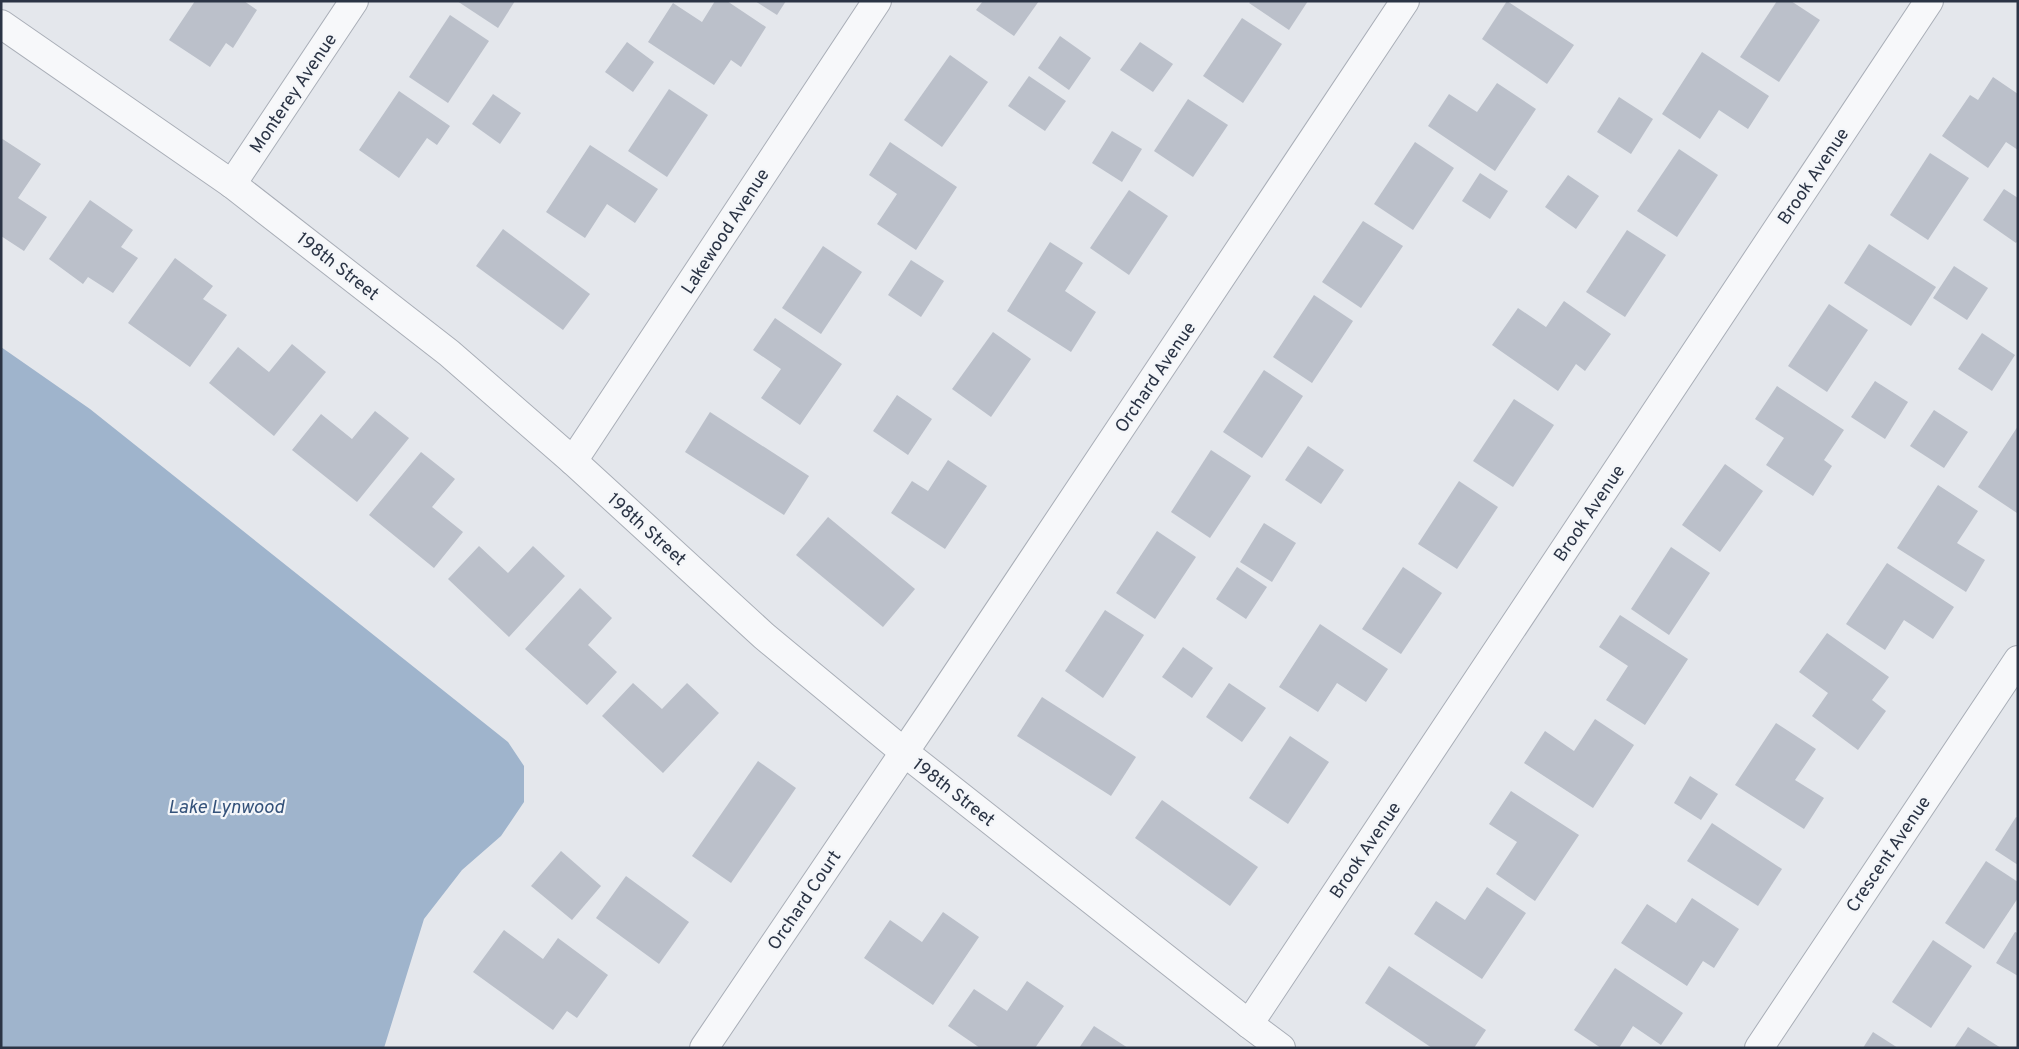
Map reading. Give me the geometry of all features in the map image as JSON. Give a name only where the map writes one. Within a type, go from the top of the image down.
[{"type":"street","name":"Monterey Avenue","points":[[232,184],[354,1]]},
{"type":"street","name":"Lakewood Avenue","points":[[573,461],[877,1]]},
{"type":"street","name":"Orchard Avenue","points":[[904,752],[1405,1]]},
{"type":"street","name":"Brook Avenue","points":[[1249,1024],[1929,1]]},
{"type":"street","name":"198th Street","points":[[1,24],[232,184],[449,353],[573,461],[764,636],[904,752],[1281,1048]]},
{"type":"street","name":"Crescent Avenue","points":[[1759,1048],[2018,660]]},
{"type":"street","name":"Orchard Court","points":[[704,1048],[904,752]]},
{"type":"water","name":"Lake Lynwood","points":[[1,347],[90,409],[508,742],[524,766],[524,802],[501,836],[462,870],[424,919],[384,1048],[1,1048]]},
{"type":"building","points":[[195,1],[244,1],[257,10],[233,48],[226,43],[210,67],[169,40]]},
{"type":"building","points":[[457,1],[515,1],[498,28]]},
{"type":"building","points":[[715,1],[727,1],[766,27],[741,67],[731,60],[714,85],[648,42],[673,3],[702,22]]},
{"type":"building","points":[[755,1],[786,1],[777,15]]},
{"type":"building","points":[[983,1],[1039,1],[1014,36],[976,10]]},
{"type":"building","points":[[1251,1],[1308,1],[1289,30],[1249,3]]},
{"type":"building","points":[[1507,1],[1574,45],[1547,84],[1482,39]]},
{"type":"building","points":[[1777,1],[1791,1],[1820,20],[1779,82],[1740,57]]},
{"type":"building","points":[[450,15],[489,41],[448,103],[409,77]]},
{"type":"building","points":[[1242,18],[1282,44],[1243,103],[1203,76]]},
{"type":"building","points":[[1060,36],[1091,58],[1069,90],[1038,68]]},
{"type":"building","points":[[627,42],[654,62],[633,92],[605,72]]},
{"type":"building","points":[[1140,42],[1173,64],[1153,92],[1120,70]]},
{"type":"building","points":[[1702,52],[1769,96],[1748,129],[1719,110],[1700,139],[1662,114]]},
{"type":"building","points":[[950,55],[988,82],[942,147],[904,120]]},
{"type":"building","points":[[1029,76],[1066,101],[1045,131],[1008,106]]},
{"type":"building","points":[[1993,77],[2018,94],[2018,150],[2006,142],[1988,168],[1942,136],[1970,95],[1978,100]]},
{"type":"building","points":[[1497,83],[1536,109],[1495,171],[1428,126],[1449,94],[1477,112]]},
{"type":"building","points":[[669,89],[708,115],[667,177],[628,151]]},
{"type":"building","points":[[399,91],[450,126],[437,145],[427,138],[399,178],[359,150]]},
{"type":"building","points":[[493,94],[521,113],[500,144],[472,124]]},
{"type":"building","points":[[1619,97],[1653,119],[1631,154],[1597,132]]},
{"type":"building","points":[[1188,99],[1228,125],[1193,177],[1154,151]]},
{"type":"building","points":[[1112,131],[1142,149],[1122,182],[1092,163]]},
{"type":"building","points":[[1,138],[41,164],[18,198],[47,217],[24,251],[1,236]]},
{"type":"building","points":[[890,142],[957,187],[916,250],[877,224],[897,194],[869,175]]},
{"type":"building","points":[[1415,142],[1454,168],[1413,230],[1374,204]]},
{"type":"building","points":[[590,145],[658,189],[635,223],[607,204],[585,238],[546,212]]},
{"type":"building","points":[[1679,149],[1718,175],[1677,237],[1637,211]]},
{"type":"building","points":[[1930,153],[1969,178],[1928,240],[1890,215]]},
{"type":"building","points":[[1480,173],[1508,191],[1490,219],[1462,201]]},
{"type":"building","points":[[1568,175],[1599,196],[1576,229],[1545,207]]},
{"type":"building","points":[[2004,189],[2018,198],[2018,240],[2016,243],[1983,220]]},
{"type":"building","points":[[1129,190],[1168,216],[1129,275],[1090,248]]},
{"type":"building","points":[[90,200],[133,230],[121,247],[138,258],[113,293],[88,277],[83,284],[49,259]]},
{"type":"building","points":[[1363,221],[1403,246],[1361,308],[1322,282]]},
{"type":"building","points":[[503,229],[590,294],[563,330],[476,266]]},
{"type":"building","points":[[1627,230],[1666,255],[1625,317],[1586,292]]},
{"type":"building","points":[[1050,242],[1083,263],[1065,291],[1096,312],[1071,352],[1007,311]]},
{"type":"building","points":[[1869,244],[1936,287],[1911,326],[1844,283]]},
{"type":"building","points":[[823,246],[862,272],[821,334],[782,308]]},
{"type":"building","points":[[175,258],[213,286],[203,299],[227,315],[190,367],[128,323]]},
{"type":"building","points":[[911,260],[944,281],[921,317],[888,295]]},
{"type":"building","points":[[1954,266],[1988,288],[1967,320],[1933,298]]},
{"type":"building","points":[[1314,295],[1353,321],[1312,383],[1273,357]]},
{"type":"building","points":[[1564,301],[1611,334],[1585,371],[1576,364],[1558,391],[1492,345],[1518,308],[1546,327]]},
{"type":"building","points":[[1829,304],[1868,330],[1827,392],[1788,366]]},
{"type":"building","points":[[775,318],[842,364],[800,425],[761,398],[781,369],[753,350]]},
{"type":"building","points":[[993,332],[1031,359],[991,417],[952,389]]},
{"type":"building","points":[[1982,333],[2015,355],[1992,391],[1958,369]]},
{"type":"building","points":[[292,344],[326,372],[274,436],[209,383],[238,347],[269,372]]},
{"type":"building","points":[[1264,370],[1303,396],[1262,458],[1223,432]]},
{"type":"building","points":[[1875,381],[1908,402],[1885,439],[1851,417]]},
{"type":"building","points":[[1777,386],[1844,430],[1824,460],[1832,466],[1813,496],[1766,465],[1784,438],[1755,419]]},
{"type":"building","points":[[897,395],[932,419],[908,455],[873,431]]},
{"type":"building","points":[[1514,399],[1554,425],[1513,487],[1473,461]]},
{"type":"building","points":[[1934,410],[1968,432],[1944,468],[1910,446]]},
{"type":"building","points":[[375,411],[409,438],[357,502],[292,450],[321,414],[352,439]]},
{"type":"building","points":[[710,412],[809,476],[784,515],[685,452]]},
{"type":"building","points":[[2018,426],[2018,511],[2017,513],[1978,487]]},
{"type":"building","points":[[1308,446],[1344,470],[1321,504],[1285,480]]},
{"type":"building","points":[[1211,450],[1251,476],[1210,538],[1171,512]]},
{"type":"building","points":[[421,452],[455,479],[432,507],[463,532],[434,568],[369,515]]},
{"type":"building","points":[[948,460],[987,486],[945,549],[891,513],[912,481],[928,491]]},
{"type":"building","points":[[1725,464],[1763,491],[1720,552],[1682,525]]},
{"type":"building","points":[[1459,481],[1498,507],[1457,569],[1418,544]]},
{"type":"building","points":[[1938,485],[1978,511],[1957,543],[1985,560],[1966,592],[1897,548]]},
{"type":"building","points":[[828,517],[915,589],[883,627],[796,555]]},
{"type":"building","points":[[1264,523],[1296,543],[1272,582],[1240,562]]},
{"type":"building","points":[[1157,531],[1196,557],[1155,619],[1116,593]]},
{"type":"building","points":[[479,546],[508,573],[533,546],[565,576],[509,637],[448,579]]},
{"type":"building","points":[[1671,547],[1710,573],[1669,635],[1631,609]]},
{"type":"building","points":[[1887,563],[1954,607],[1933,639],[1904,620],[1885,650],[1846,624]]},
{"type":"building","points":[[1237,567],[1267,587],[1246,619],[1216,599]]},
{"type":"building","points":[[1403,567],[1442,593],[1401,654],[1362,629]]},
{"type":"building","points":[[580,588],[612,618],[588,645],[617,672],[587,705],[525,649]]},
{"type":"building","points":[[1105,610],[1144,635],[1103,698],[1065,671]]},
{"type":"building","points":[[1620,615],[1688,659],[1645,725],[1606,700],[1628,666],[1599,647]]},
{"type":"building","points":[[1320,624],[1388,669],[1366,702],[1337,683],[1318,712],[1279,687]]},
{"type":"building","points":[[1827,633],[1889,677],[1872,700],[1886,711],[1858,750],[1812,716],[1828,693],[1799,672]]},
{"type":"building","points":[[1183,647],[1213,668],[1192,698],[1162,677]]},
{"type":"building","points":[[633,683],[662,709],[687,683],[719,713],[663,773],[602,716]]},
{"type":"building","points":[[1229,683],[1266,708],[1242,742],[1206,717]]},
{"type":"building","points":[[1042,697],[1136,757],[1111,796],[1017,736]]},
{"type":"building","points":[[1595,719],[1634,745],[1593,808],[1524,763],[1545,731],[1574,751]]},
{"type":"building","points":[[1776,723],[1816,749],[1795,780],[1824,798],[1804,829],[1735,785]]},
{"type":"building","points":[[1290,736],[1329,762],[1288,824],[1249,798]]},
{"type":"building","points":[[758,761],[796,788],[731,883],[692,856]]},
{"type":"building","points":[[1690,776],[1718,794],[1701,820],[1674,803]]},
{"type":"building","points":[[1511,791],[1579,835],[1535,901],[1496,874],[1517,842],[1489,824]]},
{"type":"building","points":[[1162,800],[1258,867],[1230,906],[1135,838]]},
{"type":"building","points":[[2016,817],[2018,818],[2018,865],[1995,850]]},
{"type":"building","points":[[1712,823],[1782,869],[1758,906],[1687,861]]},
{"type":"building","points":[[561,851],[601,886],[572,920],[531,886]]},
{"type":"building","points":[[1986,861],[2018,882],[2018,898],[1984,949],[1945,923]]},
{"type":"building","points":[[626,876],[689,922],[659,964],[596,918]]},
{"type":"building","points":[[1487,887],[1526,913],[1482,979],[1414,934],[1436,901],[1465,920]]},
{"type":"building","points":[[1692,898],[1739,929],[1714,968],[1703,961],[1687,986],[1621,943],[1647,904],[1676,923]]},
{"type":"building","points":[[943,912],[979,937],[933,1005],[864,958],[890,920],[922,942]]},
{"type":"building","points":[[504,930],[543,959],[558,938],[608,975],[577,1018],[567,1011],[553,1030],[473,972]]},
{"type":"building","points":[[2015,932],[2018,933],[2018,976],[1996,963]]},
{"type":"building","points":[[1933,940],[1972,966],[1931,1028],[1892,1002]]},
{"type":"building","points":[[1389,966],[1486,1030],[1474,1048],[1432,1048],[1365,1003]]},
{"type":"building","points":[[1615,968],[1683,1013],[1661,1045],[1633,1026],[1619,1048],[1601,1048],[1574,1030]]},
{"type":"building","points":[[1027,981],[1064,1006],[1035,1048],[980,1048],[948,1026],[974,989],[1007,1011]]},
{"type":"building","points":[[1094,1026],[1128,1048],[1079,1048]]},
{"type":"building","points":[[1968,1027],[2001,1048],[1954,1048]]},
{"type":"building","points":[[1873,1032],[1898,1048],[1863,1048]]}]
